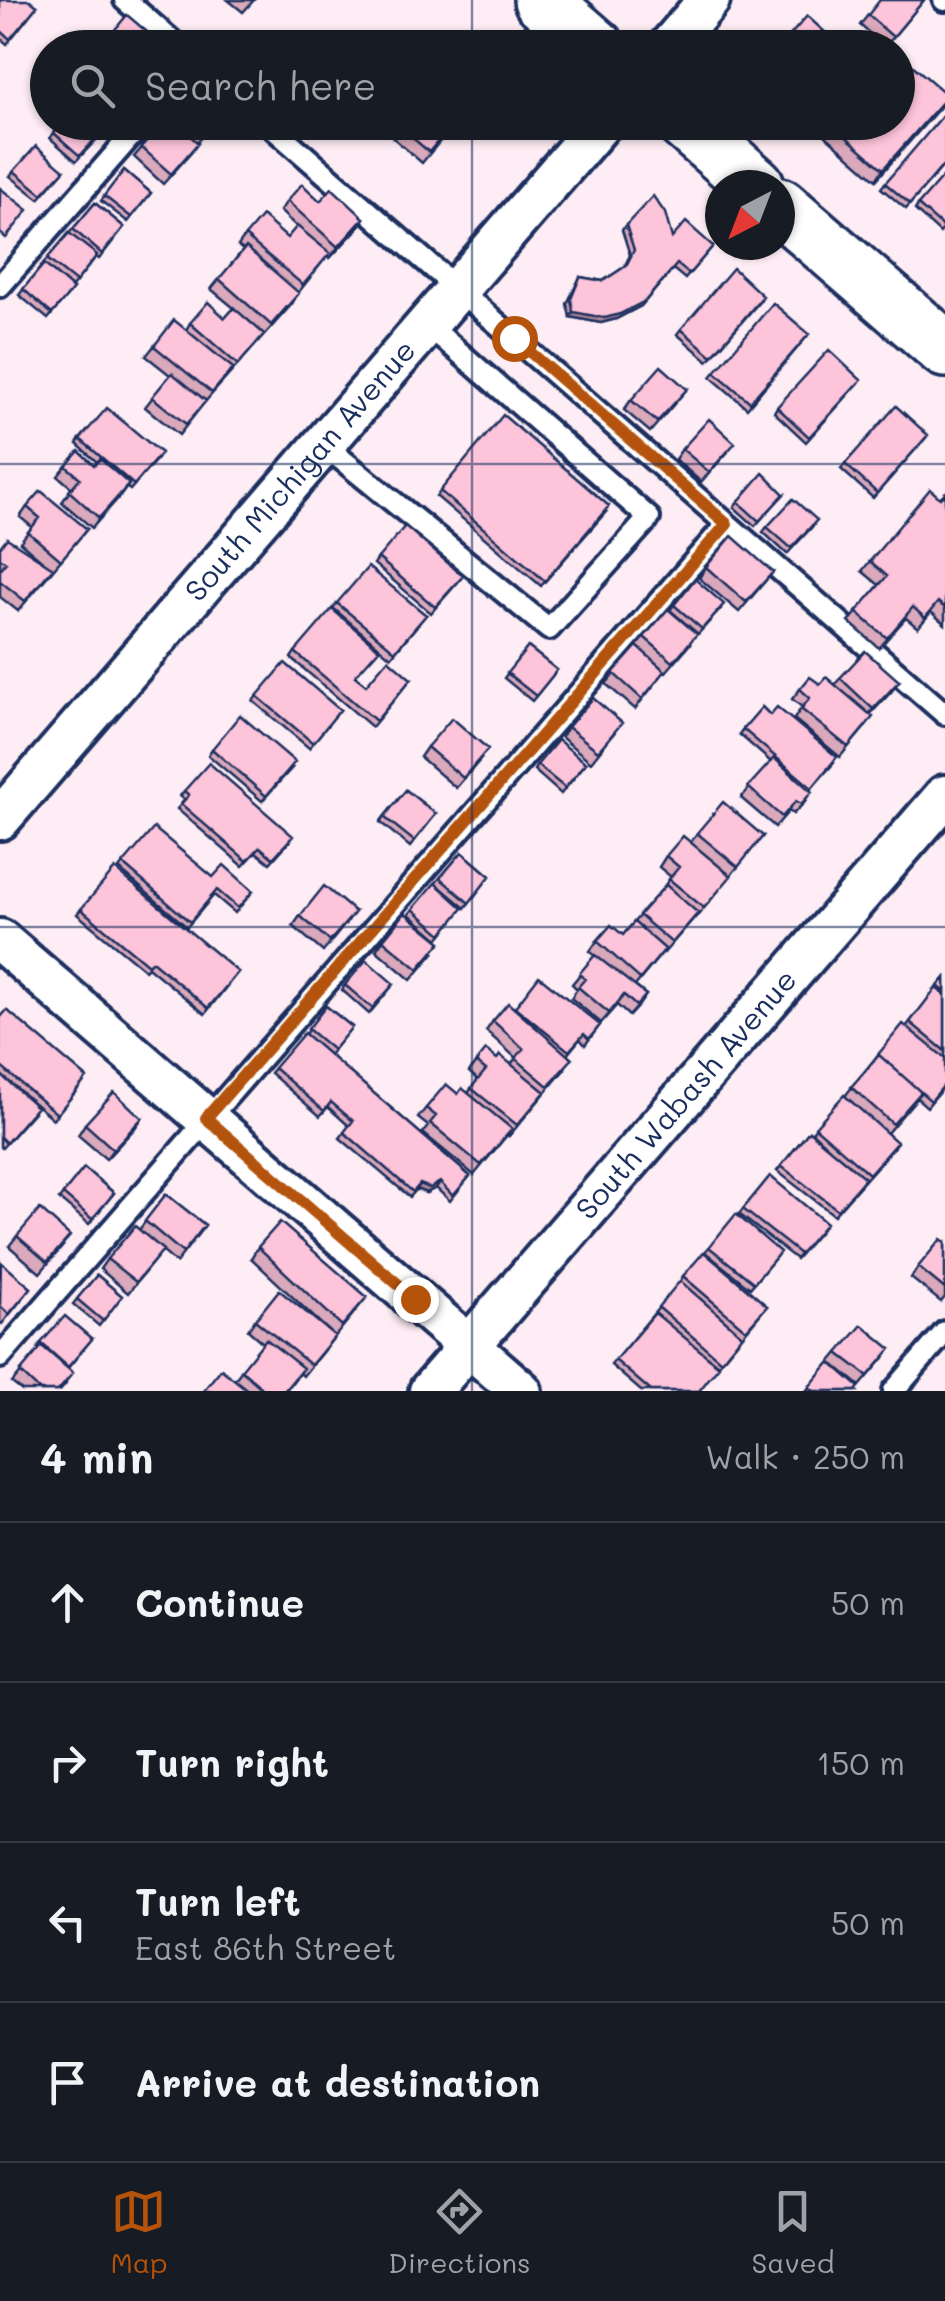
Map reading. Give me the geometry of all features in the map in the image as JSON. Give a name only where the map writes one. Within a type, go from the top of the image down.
[{"type":"main road","points":[[542,0],[576,30]]},
{"type":"main road","points":[[705,140],[739,170]]},
{"type":"main road","points":[[795,219],[945,349]]},
{"type":"street","points":[[684,30],[710,0]]},
{"type":"street","name":"South Michigan Avenue","points":[[0,819],[587,140]]},
{"type":"street","name":"South Wabash Avenue","points":[[430,1391],[945,796]]},
{"type":"street","points":[[0,940],[521,1391]]},
{"type":"lane","points":[[125,0],[159,30]]},
{"type":"lane","points":[[0,286],[127,140]]},
{"type":"lane","points":[[287,140],[945,714]]},
{"type":"lane","points":[[324,445],[549,628],[649,518],[428,325]]},
{"type":"lane","points":[[0,1357],[727,524]]},
{"type":"lane","points":[[894,1391],[945,1332]]},
{"type":"building","points":[[0,0],[30,0],[37,6],[10,39],[0,30]]},
{"type":"building","points":[[880,0],[924,0],[899,30],[885,30],[868,15]]},
{"type":"building","points":[[127,15],[145,30],[115,30]]},
{"type":"building","points":[[807,16],[822,30],[795,30]]},
{"type":"building","points":[[915,67],[945,93],[945,99],[915,133]]},
{"type":"building","points":[[945,113],[945,163],[910,204],[885,183]]},
{"type":"building","points":[[62,140],[94,140],[80,156]]},
{"type":"building","points":[[147,140],[198,143],[171,174],[141,147]]},
{"type":"building","points":[[415,140],[439,140],[429,152]]},
{"type":"building","points":[[850,140],[909,140],[883,169]]},
{"type":"building","points":[[36,146],[64,170],[42,194],[14,171]]},
{"type":"building","points":[[124,170],[151,193],[131,217],[104,196]]},
{"type":"building","points":[[945,174],[945,226],[944,228],[918,205]]},
{"type":"building","points":[[302,184],[320,201],[332,188],[364,218],[338,247],[287,201]]},
{"type":"building","points":[[0,188],[28,210],[6,238],[0,233]]},
{"type":"building","points":[[653,196],[665,213],[672,238],[686,222],[705,239],[705,255],[689,274],[677,264],[645,301],[620,314],[605,318],[573,312],[571,299],[580,277],[603,281],[626,266],[634,250],[626,225]]},
{"type":"building","points":[[95,203],[124,227],[102,254],[73,229]]},
{"type":"building","points":[[262,216],[287,238],[297,226],[330,253],[303,285],[245,236]]},
{"type":"building","points":[[69,233],[97,255],[76,282],[47,259]]},
{"type":"building","points":[[246,247],[299,293],[271,325],[219,279]]},
{"type":"building","points":[[44,264],[73,289],[52,314],[23,289]]},
{"type":"building","points":[[733,268],[763,296],[712,356],[681,329]]},
{"type":"building","points":[[208,302],[225,318],[234,308],[264,334],[238,365],[190,323]]},
{"type":"building","points":[[773,303],[809,334],[750,402],[715,372]]},
{"type":"building","points":[[174,320],[233,368],[212,393],[154,346]]},
{"type":"building","points":[[829,350],[861,380],[809,437],[777,407]]},
{"type":"building","points":[[661,366],[687,389],[657,422],[631,400]]},
{"type":"building","points":[[172,373],[206,401],[186,424],[152,397]]},
{"type":"building","points":[[896,406],[928,435],[877,493],[845,464]]},
{"type":"building","points":[[107,408],[161,453],[134,485],[80,439]]},
{"type":"building","points":[[503,415],[609,506],[545,581],[440,491]]},
{"type":"building","points":[[709,419],[735,443],[709,472],[682,449]]},
{"type":"building","points":[[79,451],[94,465],[100,459],[129,484],[99,518],[69,491],[80,478],[66,466]]},
{"type":"building","points":[[763,473],[784,494],[759,521],[738,502]]},
{"type":"building","points":[[930,489],[940,498],[945,493],[945,608],[938,602],[925,618],[913,607],[887,638],[856,612],[887,576],[870,561]]},
{"type":"building","points":[[41,491],[87,529],[61,560],[28,532],[40,518],[27,507]]},
{"type":"building","points":[[793,499],[817,520],[791,548],[767,527]]},
{"type":"building","points":[[405,526],[463,576],[435,607],[378,558]]},
{"type":"building","points":[[732,536],[773,572],[746,602],[706,567]]},
{"type":"building","points":[[7,538],[53,568],[25,601],[0,581],[0,570],[6,562],[0,558],[0,547]]},
{"type":"building","points":[[368,567],[426,615],[395,651],[337,603]]},
{"type":"building","points":[[695,579],[724,604],[702,629],[674,605]]},
{"type":"building","points":[[332,609],[379,649],[355,676],[366,685],[388,659],[411,679],[376,721],[295,652]]},
{"type":"building","points":[[668,609],[697,634],[673,662],[644,637]]},
{"type":"building","points":[[637,646],[665,671],[642,699],[613,673]]},
{"type":"building","points":[[528,647],[557,670],[536,696],[507,673]]},
{"type":"building","points":[[865,651],[899,681],[873,709],[840,678]]},
{"type":"building","points":[[285,663],[340,710],[313,743],[257,696]]},
{"type":"building","points":[[810,677],[820,684],[826,677],[873,717],[848,747],[801,709],[810,698],[800,689]]},
{"type":"building","points":[[593,698],[622,723],[598,751],[568,727]]},
{"type":"building","points":[[762,707],[770,715],[777,707],[837,757],[812,788],[743,729]]},
{"type":"building","points":[[240,715],[295,762],[266,796],[212,749]]},
{"type":"building","points":[[452,718],[488,749],[463,778],[427,747]]},
{"type":"building","points":[[558,740],[586,763],[565,788],[537,765]]},
{"type":"building","points":[[774,758],[812,792],[801,804],[796,801],[782,817],[748,787]]},
{"type":"building","points":[[209,763],[293,836],[273,858],[260,847],[247,861],[181,804],[189,795],[184,791]]},
{"type":"building","points":[[406,790],[436,814],[414,841],[384,817]]},
{"type":"building","points":[[723,802],[763,836],[738,867],[697,833]]},
{"type":"building","points":[[154,828],[213,877],[224,865],[253,891],[238,908],[217,890],[190,922],[123,864]]},
{"type":"building","points":[[683,836],[731,876],[704,908],[669,879],[679,867],[666,856]]},
{"type":"building","points":[[462,852],[490,876],[469,903],[440,878]]},
{"type":"building","points":[[115,869],[238,972],[208,1008],[81,909]]},
{"type":"building","points":[[435,883],[463,908],[442,934],[413,909]]},
{"type":"building","points":[[666,885],[698,913],[672,943],[639,915]]},
{"type":"building","points":[[324,886],[355,912],[330,941],[300,916]]},
{"type":"building","points":[[405,913],[441,942],[418,969],[383,940]]},
{"type":"building","points":[[634,922],[665,949],[640,979],[597,941],[611,925],[623,935]]},
{"type":"building","points":[[595,955],[646,995],[636,1006],[624,995],[609,1013],[578,987],[585,979],[579,974]]},
{"type":"building","points":[[366,960],[394,984],[372,1008],[345,985]]},
{"type":"building","points":[[539,976],[600,1025],[589,1039],[584,1034],[569,1051],[515,1007]]},
{"type":"building","points":[[936,988],[945,995],[945,1051],[910,1022]]},
{"type":"building","points":[[508,1003],[572,1059],[548,1086],[515,1058],[524,1049],[493,1021]]},
{"type":"building","points":[[326,1006],[352,1027],[333,1050],[308,1029]]},
{"type":"building","points":[[7,1010],[87,1078],[57,1114],[0,1066],[0,1018]]},
{"type":"building","points":[[903,1024],[945,1058],[945,1084],[931,1101],[879,1055],[876,1057]]},
{"type":"building","points":[[304,1033],[470,1176],[453,1196],[440,1182],[430,1188],[420,1184],[413,1192],[344,1132],[353,1121],[331,1102],[324,1111],[274,1068]]},
{"type":"building","points":[[486,1050],[497,1059],[500,1055],[545,1092],[517,1125],[471,1088],[486,1070],[476,1062]]},
{"type":"building","points":[[879,1055],[921,1092],[893,1124],[851,1087]]},
{"type":"building","points":[[0,1074],[37,1107],[6,1143],[0,1137]]},
{"type":"building","points":[[446,1084],[458,1094],[462,1088],[512,1129],[481,1165],[430,1123],[436,1116],[426,1108]]},
{"type":"building","points":[[114,1092],[142,1118],[113,1149],[85,1124]]},
{"type":"building","points":[[844,1095],[897,1142],[869,1174],[815,1127]]},
{"type":"building","points":[[809,1131],[865,1178],[838,1210],[781,1166]]},
{"type":"building","points":[[84,1168],[114,1193],[92,1219],[63,1194]]},
{"type":"building","points":[[770,1176],[826,1223],[800,1254],[743,1209]]},
{"type":"building","points":[[166,1194],[205,1225],[183,1253],[145,1221]]},
{"type":"building","points":[[40,1209],[70,1236],[47,1262],[17,1236]]},
{"type":"building","points":[[736,1214],[780,1252],[754,1283],[709,1247]]},
{"type":"building","points":[[280,1222],[367,1297],[342,1326],[258,1247]]},
{"type":"building","points":[[135,1226],[163,1250],[136,1282],[107,1259]]},
{"type":"building","points":[[941,1239],[945,1242],[945,1289],[918,1267]]},
{"type":"building","points":[[704,1252],[767,1306],[746,1330],[683,1276]]},
{"type":"building","points":[[1,1262],[31,1288],[9,1314],[0,1306]]},
{"type":"building","points":[[97,1275],[122,1296],[103,1321],[77,1299]]},
{"type":"building","points":[[680,1281],[742,1335],[721,1361],[658,1307]]},
{"type":"building","points":[[279,1290],[335,1336],[311,1365],[255,1320]]},
{"type":"building","points":[[655,1313],[719,1366],[699,1391],[651,1391],[615,1360]]},
{"type":"building","points":[[65,1316],[92,1339],[68,1367],[41,1343]]},
{"type":"building","points":[[862,1325],[891,1349],[868,1376],[838,1353]]},
{"type":"building","points":[[266,1339],[303,1368],[284,1391],[265,1391],[241,1370]]},
{"type":"building","points":[[42,1346],[73,1373],[58,1391],[40,1391],[20,1372]]},
{"type":"building","points":[[830,1362],[859,1387],[856,1391],[814,1391],[809,1387]]},
{"type":"building","points":[[221,1369],[249,1391],[203,1391]]},
{"type":"route","points":[[415,1299],[206,1118],[727,524],[514,338]]}]
